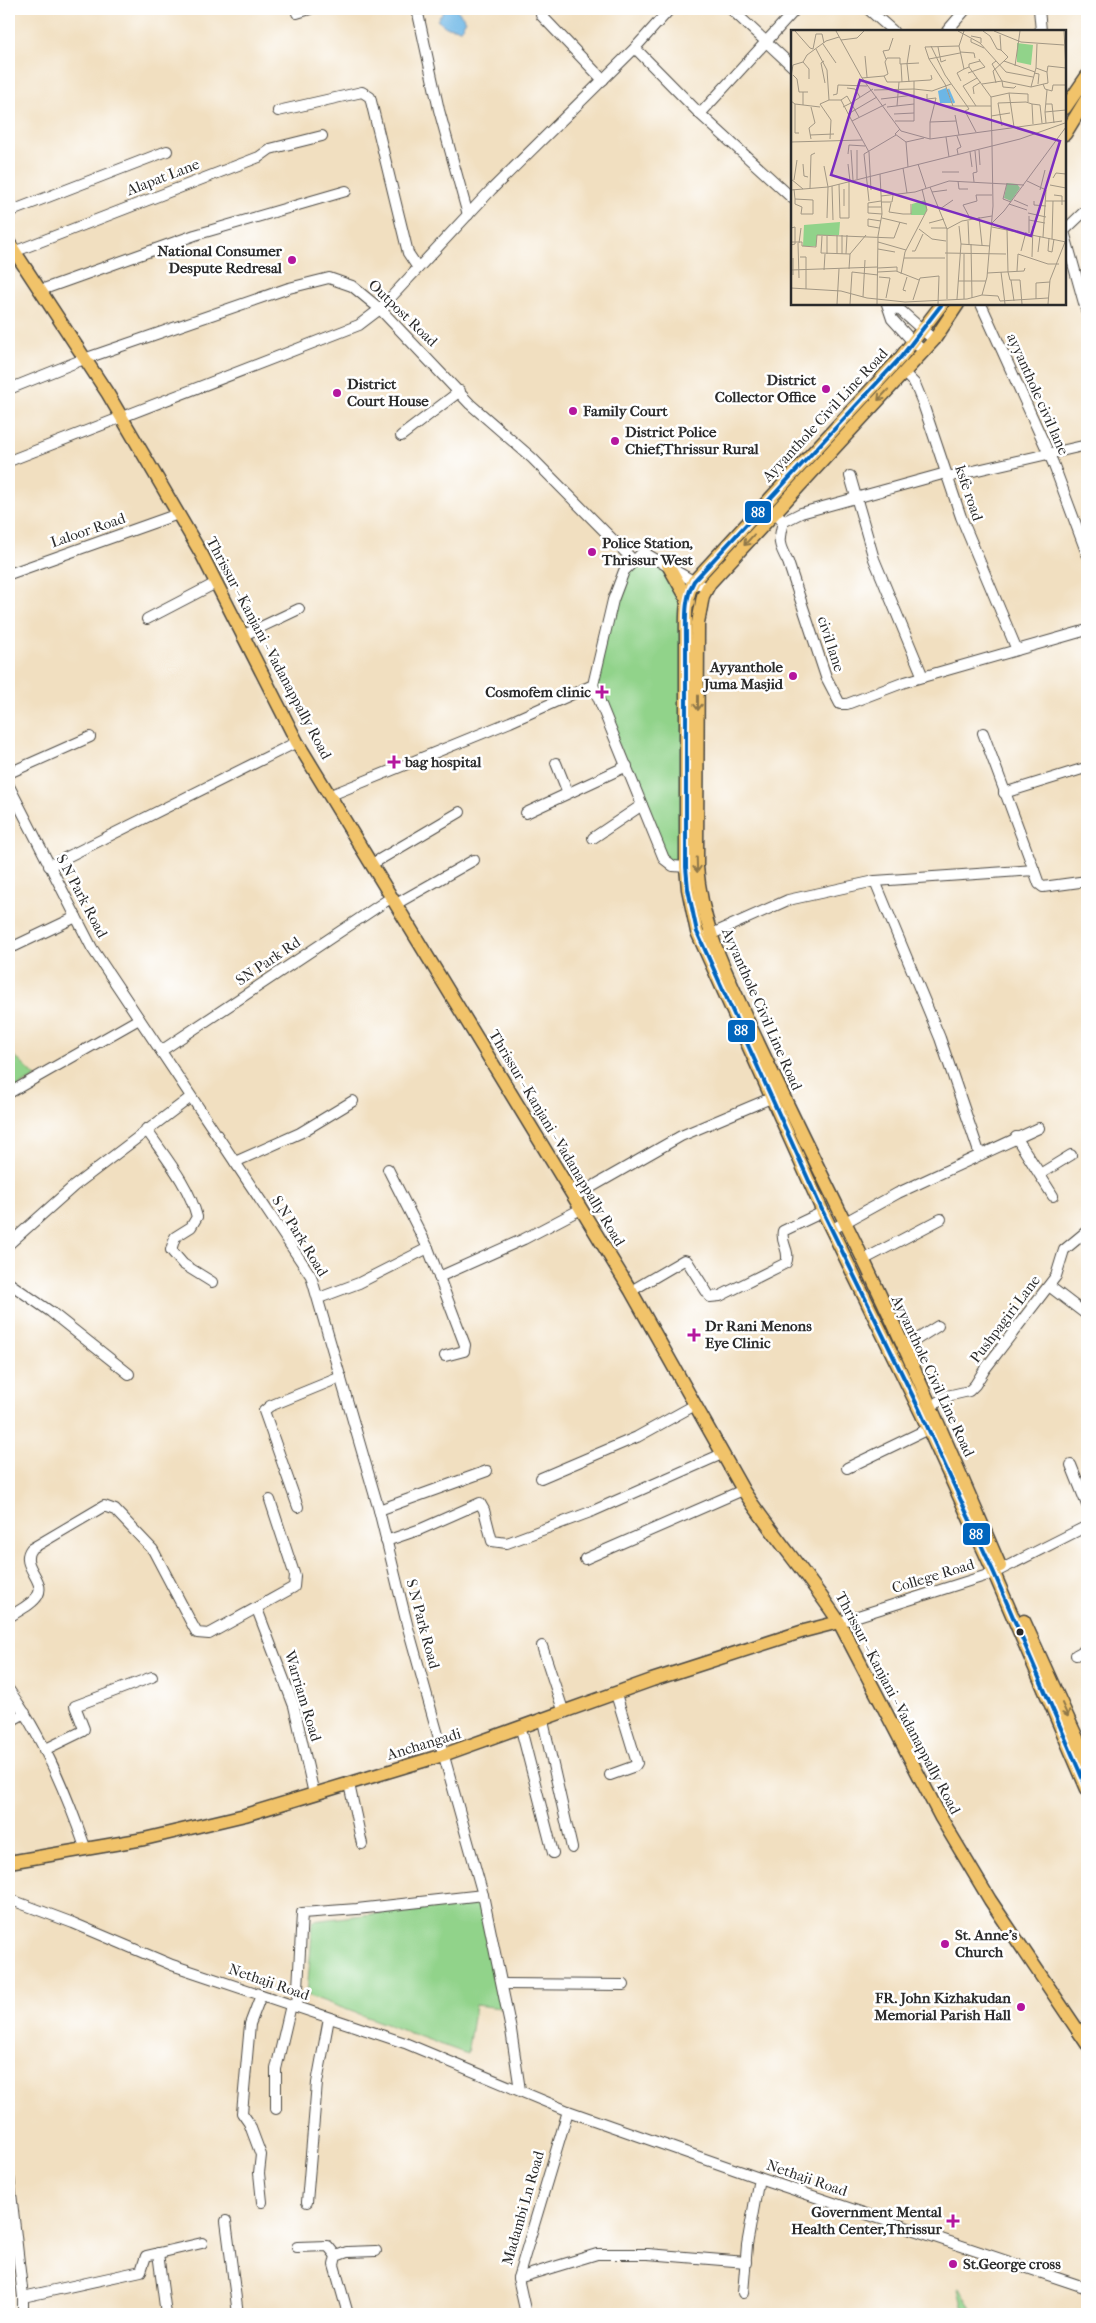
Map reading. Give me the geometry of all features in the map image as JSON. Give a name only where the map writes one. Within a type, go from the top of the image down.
[{"type":"main road","points":[[1067,100],[1087,76]]},
{"type":"main road","points":[[1066,132],[1087,98]]},
{"type":"main road","name":"Thrissur - Kanjani - Vadanappally Road","points":[[12,247],[84,359],[178,514],[216,583],[297,742],[331,795],[631,1291],[743,1490],[763,1520],[822,1596],[839,1622],[941,1818],[990,1900],[1087,2044]]},
{"type":"main road","name":"Ayyanthole Civil Line Road","points":[[694,894],[686,867],[687,601],[694,581],[913,342],[941,305]]},
{"type":"main road","name":"Ayyanthole Civil Line Road","points":[[957,305],[934,340],[773,513],[707,589],[700,606],[698,623],[697,867],[693,917],[705,937],[760,1060],[845,1222],[901,1355],[928,1429],[1087,1760]]},
{"type":"main road","points":[[761,507],[773,513]]},
{"type":"main road","points":[[668,565],[687,601],[700,606]]},
{"type":"main road","name":"Ayyanthole Civil Line Road","points":[[760,1060],[771,1098],[823,1212],[930,1407],[998,1572]]},
{"type":"main road","points":[[998,1572],[1087,1789]]},
{"type":"main road","name":"Anchangadi","points":[[9,1862],[198,1827],[349,1784],[520,1729],[745,1650],[839,1622]]},
{"type":"street","points":[[297,13],[310,9]]},
{"type":"street","points":[[417,9],[439,110],[468,215]]},
{"type":"street","points":[[9,461],[359,325],[380,309],[468,215],[635,48],[670,9]]},
{"type":"street","points":[[731,9],[791,65]]},
{"type":"street","points":[[700,114],[796,9]]},
{"type":"street","points":[[868,9],[892,30]]},
{"type":"street","points":[[948,30],[966,9]]},
{"type":"street","points":[[1039,9],[1041,30]]},
{"type":"street","points":[[541,15],[603,80]]},
{"type":"street","points":[[635,48],[700,114],[791,197]]},
{"type":"street","points":[[278,111],[356,93],[367,94],[374,105],[408,253],[418,268]]},
{"type":"street","name":"Alapat Lane","points":[[12,247],[259,157],[270,149],[322,136]]},
{"type":"street","points":[[9,212],[167,151]]},
{"type":"street","points":[[41,290],[195,235],[346,191]]},
{"type":"street","points":[[1066,229],[1087,209]]},
{"type":"street","points":[[1066,239],[1087,314]]},
{"type":"street","name":"Outpost Road","points":[[9,389],[84,359],[289,288],[329,278],[352,286],[380,309],[486,419],[532,458],[633,560]]},
{"type":"street","name":"ayyanthole civil lane","points":[[981,305],[1048,453],[1087,554]]},
{"type":"street","points":[[888,306],[899,309],[934,340]]},
{"type":"street","points":[[888,306],[892,318],[913,342],[924,351]]},
{"type":"street","name":"ksfe road","points":[[904,373],[911,378],[919,393],[964,525],[1017,650]]},
{"type":"street","points":[[401,436],[460,392]]},
{"type":"street","points":[[773,513],[783,522],[801,513],[947,475],[1087,446]]},
{"type":"street","points":[[850,476],[880,574],[922,677]]},
{"type":"street","name":"Laloor Road","points":[[9,574],[178,514]]},
{"type":"street","name":"civil lane","points":[[783,522],[779,534],[780,547],[788,562],[826,677],[840,704],[853,702],[922,677],[1087,630]]},
{"type":"street","points":[[686,867],[673,866],[664,859],[593,685],[613,600],[624,571],[633,560],[643,552],[707,589]]},
{"type":"street","points":[[147,618],[216,583]]},
{"type":"street","points":[[242,636],[299,609]]},
{"type":"street","points":[[331,795],[510,722],[593,685]]},
{"type":"street","points":[[983,734],[1039,884],[1043,887],[1087,881]]},
{"type":"street","points":[[9,773],[90,737]]},
{"type":"street","points":[[49,866],[297,742]]},
{"type":"street","points":[[556,763],[568,793]]},
{"type":"street","points":[[526,812],[627,766]]},
{"type":"street","points":[[1004,793],[1082,769]]},
{"type":"street","name":"S N Park Road","points":[[9,786],[92,948],[311,1276],[319,1298],[379,1510],[443,1755]]},
{"type":"street","points":[[593,838],[642,805]]},
{"type":"street","points":[[372,864],[460,812]]},
{"type":"street","name":"SN Park Rd","points":[[161,1051],[394,900],[474,860]]},
{"type":"street","points":[[705,937],[788,900],[875,881],[939,875],[1034,870]]},
{"type":"street","points":[[875,881],[940,1038],[980,1155]]},
{"type":"street","points":[[15,946],[76,917]]},
{"type":"street","points":[[9,1093],[139,1019]]},
{"type":"street","points":[[9,1244],[74,1186],[146,1129],[191,1097]]},
{"type":"street","points":[[574,1197],[681,1136],[771,1098]]},
{"type":"street","points":[[235,1162],[300,1133],[352,1101]]},
{"type":"street","points":[[832,1230],[898,1193],[1039,1128]]},
{"type":"street","points":[[146,1129],[185,1186],[194,1205],[197,1217],[191,1227],[175,1237],[171,1250],[183,1264],[212,1282]]},
{"type":"street","points":[[1016,1137],[1040,1174],[1071,1155]]},
{"type":"street","points":[[1016,1137],[1053,1196]]},
{"type":"street","points":[[388,1170],[428,1248],[465,1349],[444,1356]]},
{"type":"street","points":[[439,1278],[524,1239],[581,1209]]},
{"type":"street","points":[[631,1291],[684,1260],[688,1261],[710,1297],[720,1296],[786,1263],[788,1254],[782,1240],[783,1231],[823,1212]]},
{"type":"street","points":[[862,1260],[941,1219]]},
{"type":"street","name":"Pushpagiri Lane","points":[[930,1407],[942,1398],[963,1393],[975,1385],[985,1369],[1056,1276],[1064,1250],[1087,1231]]},
{"type":"street","points":[[319,1298],[359,1283],[428,1248]]},
{"type":"street","points":[[9,1283],[51,1312],[130,1374]]},
{"type":"street","points":[[1049,1286],[1087,1315]]},
{"type":"street","points":[[901,1355],[938,1326]]},
{"type":"street","points":[[298,1506],[264,1411],[270,1406],[341,1377]]},
{"type":"street","points":[[541,1478],[637,1437],[695,1405]]},
{"type":"street","points":[[847,1468],[928,1429]]},
{"type":"street","points":[[386,1541],[421,1529],[480,1504],[484,1510],[492,1541],[507,1544],[593,1511],[722,1454]]},
{"type":"street","points":[[1071,1465],[1087,1505]]},
{"type":"street","points":[[379,1510],[487,1471]]},
{"type":"street","points":[[585,1560],[743,1490]]},
{"type":"street","points":[[9,1616],[38,1596],[40,1590],[27,1560],[31,1549],[104,1506],[115,1510],[154,1550],[197,1633],[208,1634],[257,1609],[294,1586],[296,1576],[270,1500]]},
{"type":"street","name":"College Road","points":[[839,1622],[998,1572],[1087,1526]]},
{"type":"street","name":"Warriam Road","points":[[257,1609],[294,1706],[314,1794]]},
{"type":"street","points":[[542,1646],[564,1713]]},
{"type":"street","points":[[1076,1655],[1087,1649]]},
{"type":"street","points":[[44,1750],[83,1731],[84,1729],[75,1706],[152,1677]]},
{"type":"street","points":[[9,1690],[25,1712],[69,1798],[85,1847]]},
{"type":"street","points":[[610,1775],[637,1763],[616,1694]]},
{"type":"street","points":[[9,1722],[25,1712]]},
{"type":"street","points":[[542,1721],[572,1848]]},
{"type":"street","points":[[520,1729],[553,1853]]},
{"type":"street","points":[[443,1755],[483,1895],[502,1984],[520,2090]]},
{"type":"street","points":[[349,1784],[362,1844]]},
{"type":"street","points":[[276,2109],[276,2069],[294,2006],[302,1913],[357,1910],[483,1895]]},
{"type":"street","name":"Nethaji Road","points":[[9,1900],[73,1923],[172,1965],[405,2043],[568,2111],[1087,2288]]},
{"type":"street","points":[[502,1984],[624,1985]]},
{"type":"street","points":[[262,1995],[250,2024],[242,2113],[249,2122],[261,2155],[259,2173],[262,2202]]},
{"type":"street","points":[[307,2202],[317,2083],[329,2018]]},
{"type":"street","name":"Madambi Ln Road","points":[[526,2314],[518,2278],[568,2111]]},
{"type":"street","points":[[9,2176],[13,2257],[23,2297],[22,2314]]},
{"type":"street","points":[[743,2294],[746,2262],[760,2178]]},
{"type":"street","points":[[226,2221],[238,2314]]},
{"type":"street","points":[[23,2297],[142,2271],[146,2256],[202,2243]]},
{"type":"street","points":[[297,2247],[328,2246],[336,2256]]},
{"type":"street","points":[[336,2256],[346,2252],[376,2251]]},
{"type":"street","points":[[158,2253],[166,2314]]},
{"type":"street","points":[[518,2278],[597,2254],[648,2254],[746,2262]]},
{"type":"street","points":[[336,2256],[334,2265],[348,2314]]},
{"type":"green space","points":[[643,553],[668,566],[686,601],[685,867],[668,864],[593,685],[624,571]]},
{"type":"green space","points":[[9,1051],[36,1077],[9,1092]]},
{"type":"green space","points":[[480,1901],[501,2008],[475,2005],[467,2054],[307,1995],[313,1921]]},
{"type":"green space","points":[[960,2288],[972,2314],[964,2314],[958,2289]]},
{"type":"water","points":[[446,9],[456,9],[466,20],[461,29],[446,27],[437,20]]},
{"type":"transit line","name":"88","points":[[941,305],[901,357],[694,581],[687,602],[686,617],[686,867],[688,889],[697,932],[823,1212],[921,1413],[994,1573],[1087,1789]]},
{"type":"place","name":"National Consumer Despute Redresal","points":[[292,260]]},
{"type":"place","name":"District Collector Office","points":[[826,389]]},
{"type":"place","name":"District Court House","points":[[337,393]]},
{"type":"place","name":"Family Court","points":[[573,411]]},
{"type":"place","name":"District Police Chief,Thrissur Rural","points":[[615,441]]},
{"type":"place","name":"Police Station, Thrissur West","points":[[592,552]]},
{"type":"place","name":"Ayyanthole Juma Masjid","points":[[793,676]]},
{"type":"place","name":"Cosmofem clinic","points":[[602,692]]},
{"type":"place","name":"bag hospital","points":[[394,762]]},
{"type":"place","name":"Dr Rani Menons Eye Clinic","points":[[694,1335]]},
{"type":"place","name":"St. Anne's Church","points":[[945,1944]]},
{"type":"place","name":"FR. John Kizhakudan Memorial Parish Hall","points":[[1021,2007]]},
{"type":"place","name":"Government Mental Health Center,Thrissur","points":[[953,2221]]},
{"type":"place","name":"St.George cross","points":[[953,2264]]}]
